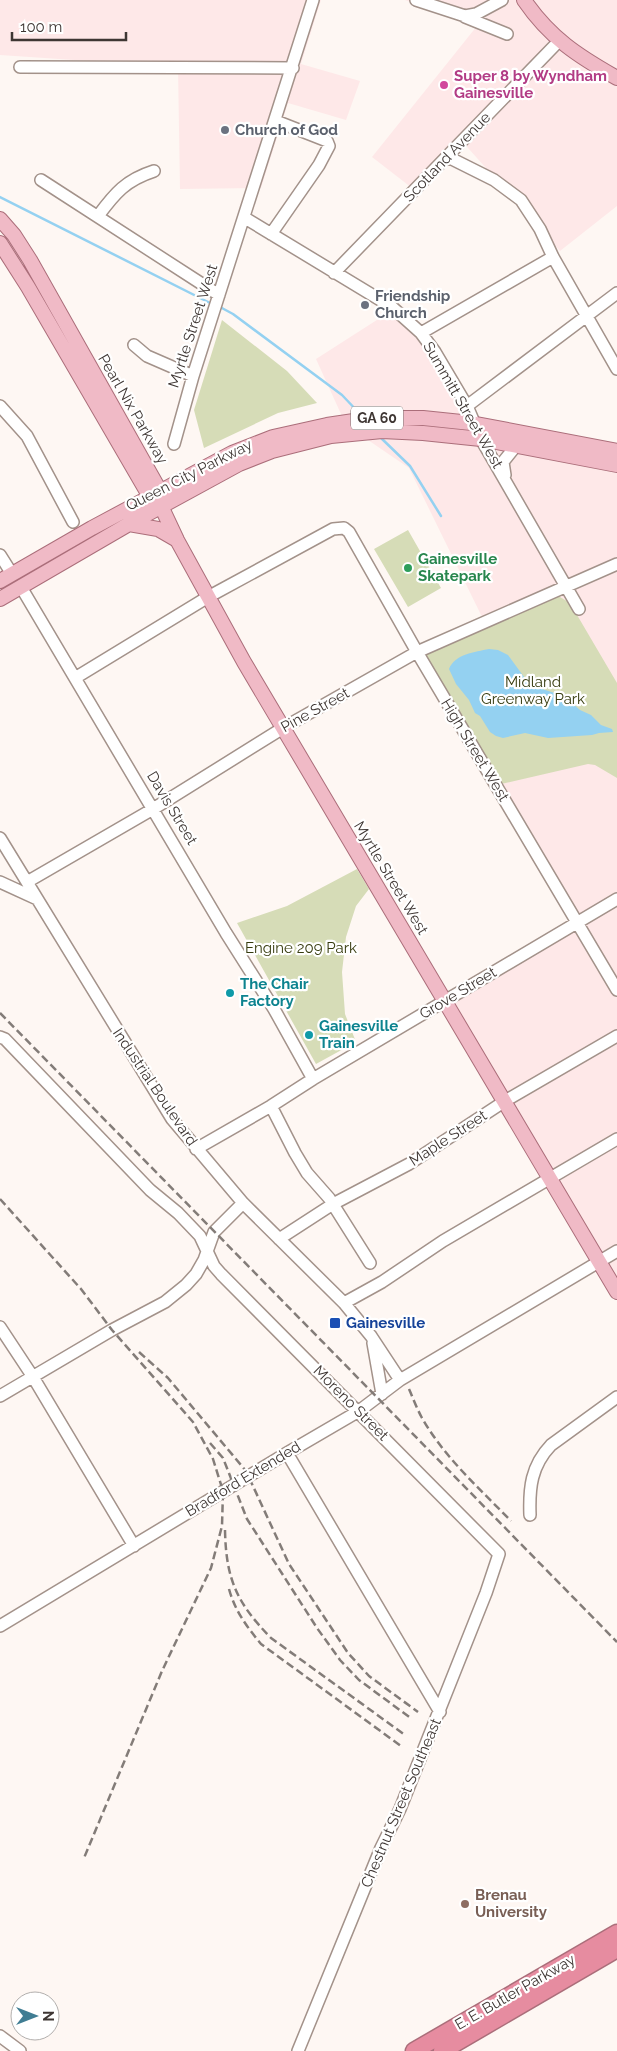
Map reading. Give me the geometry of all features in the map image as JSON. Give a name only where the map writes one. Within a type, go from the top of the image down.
[{"type":"highway","name":"E. E. Butler Parkway","points":[[414,2051],[617,1933]]},
{"type":"highway","name":"E. E. Butler Parkway","points":[[442,2051],[617,1949]]},
{"type":"main road","points":[[524,0],[545,27],[559,41],[579,56],[617,78]]},
{"type":"main road","name":"Pearl Nix Parkway","points":[[0,219],[30,260],[162,508]]},
{"type":"main road","name":"Pearl Nix Parkway","points":[[0,243],[155,494]]},
{"type":"main road","name":"Queen City Parkway","points":[[6,577],[232,453],[272,437],[327,425],[385,418],[423,418],[474,424],[617,451]]},
{"type":"main road","name":"Queen City Parkway","points":[[0,599],[129,524],[162,508],[239,464],[272,451],[331,436],[382,431],[481,439],[617,465]]},
{"type":"main road","name":"Myrtle Street West","points":[[162,508],[208,597],[283,728],[617,1292]]},
{"type":"main road","points":[[129,524],[158,529],[177,540]]},
{"type":"main road","name":"Davis Street","points":[[6,577],[21,588]]},
{"type":"street","name":"Myrtle Street West","points":[[174,444],[193,376],[293,68],[313,0]]},
{"type":"street","points":[[416,0],[507,34]]},
{"type":"street","points":[[452,12],[470,16],[502,0]]},
{"type":"street","name":"Scotland Avenue","points":[[334,273],[559,41]]},
{"type":"street","points":[[20,67],[293,68]]},
{"type":"street","points":[[271,234],[319,165],[329,146],[327,141],[276,121]]},
{"type":"street","points":[[448,157],[494,180],[513,192],[528,209],[617,369]]},
{"type":"street","points":[[98,216],[114,193],[137,177],[154,171]]},
{"type":"street","points":[[41,180],[219,295]]},
{"type":"street","name":"Summitt Street West","points":[[244,218],[392,307],[421,333],[436,352],[467,406],[481,439],[579,610]]},
{"type":"street","points":[[421,333],[553,257]]},
{"type":"street","points":[[467,406],[617,293]]},
{"type":"street","points":[[134,345],[147,356],[193,376]]},
{"type":"street","points":[[0,406],[27,436],[73,522]]},
{"type":"street","points":[[506,480],[503,462],[515,447]]},
{"type":"street","name":"High Street West","points":[[208,597],[334,529],[344,528],[349,532],[416,652],[617,990]]},
{"type":"street","name":"Davis Street","points":[[0,556],[6,577]]},
{"type":"street","name":"Pine Street","points":[[27,882],[153,809],[283,728],[416,652],[617,564]]},
{"type":"street","name":"Davis Street","points":[[21,588],[226,933],[274,1009],[313,1079]]},
{"type":"street","points":[[75,678],[208,597]]},
{"type":"street","name":"Industrial Boulevard","points":[[0,838],[172,1119],[243,1203],[344,1304],[372,1336],[400,1380]]},
{"type":"street","points":[[0,882],[38,900]]},
{"type":"street","name":"Grove Street","points":[[196,1149],[617,899]]},
{"type":"street","name":"Maple Street","points":[[279,1239],[333,1204],[409,1164],[505,1101],[617,1036]]},
{"type":"street","name":"Moreno Street","points":[[0,1037],[5,1038],[150,1190],[178,1213],[200,1236],[214,1266],[221,1274],[499,1554]]},
{"type":"street","points":[[271,1106],[295,1153],[308,1173],[333,1204],[370,1262]]},
{"type":"street","points":[[344,1304],[382,1282],[443,1241],[617,1139]]},
{"type":"street","points":[[0,1396],[112,1330],[165,1302],[196,1274],[204,1260],[206,1249],[214,1232],[243,1203]]},
{"type":"street","name":"Bradford Extended","points":[[0,1626],[287,1452],[359,1411],[400,1380],[617,1251]]},
{"type":"street","points":[[0,1327],[33,1377],[134,1546]]},
{"type":"street","points":[[372,1336],[382,1394]]},
{"type":"street","points":[[530,1515],[529,1490],[533,1472],[544,1452],[617,1397]]},
{"type":"street","points":[[287,1452],[440,1712]]},
{"type":"street","name":"Chestnut Street Southeast","points":[[298,2051],[381,1848],[400,1809],[440,1712],[499,1554]]},
{"type":"street","points":[[0,2036],[20,2051]]},
{"type":"shaded area","points":[[0,0],[321,0],[301,64],[360,81],[346,120],[288,103],[261,188],[180,189],[178,67],[0,55]]},
{"type":"shaded area","points":[[405,0],[617,0],[617,206],[560,251],[460,139],[412,188],[372,157],[477,26]]},
{"type":"shaded area","points":[[394,309],[426,329],[474,424],[617,455],[617,1287],[446,996],[578,922],[417,652],[484,621],[409,468],[346,425],[316,359]]},
{"type":"green space","points":[[222,320],[287,371],[317,403],[278,413],[204,448],[194,410]]},
{"type":"green space","name":"Gainesville Skatepark","points":[[408,530],[441,588],[408,607],[374,549]]},
{"type":"green space","name":"Midland Greenway Park","points":[[552,596],[560,597],[570,603],[617,683],[617,778],[595,765],[588,764],[501,784],[424,655],[426,652]]},
{"type":"green space","name":"Engine 209 Park","points":[[357,869],[369,889],[356,906],[346,937],[342,972],[345,1014],[356,1042],[316,1064],[237,923],[287,906]]},
{"type":"water","points":[[489,649],[498,650],[508,655],[527,681],[539,688],[564,696],[580,710],[591,715],[601,725],[612,729],[613,732],[548,738],[525,733],[503,738],[490,732],[456,684],[449,669],[461,657]]},
{"type":"waterway","points":[[0,197],[212,304]]},
{"type":"waterway","points":[[220,307],[233,314],[342,395],[360,414]]},
{"type":"waterway","points":[[380,437],[410,466],[441,516]]},
{"type":"railway","points":[[0,1013],[617,1642]]},
{"type":"railway","points":[[0,1199],[81,1289],[112,1330],[193,1422],[213,1459],[223,1491],[222,1526],[211,1568],[162,1671],[84,1858]]},
{"type":"railway","points":[[139,1352],[168,1378],[246,1471],[289,1564],[348,1653],[369,1676],[418,1712]]},
{"type":"railway","points":[[409,1389],[422,1418],[441,1446],[463,1472],[511,1521]]},
{"type":"railway","points":[[210,1443],[223,1458],[247,1519],[317,1628],[340,1660],[359,1680],[412,1719]]},
{"type":"railway","points":[[225,1530],[231,1577],[242,1602],[259,1625],[271,1638],[405,1735]]},
{"type":"railway","points":[[229,1589],[242,1618],[261,1644],[401,1746]]},
{"type":"place","name":"Super 8 by Wyndham Gainesville","points":[[444,85]]},
{"type":"place","name":"Church of God","points":[[225,130]]},
{"type":"place","name":"Friendship Church","points":[[365,305]]},
{"type":"place","name":"Gainesville Skatepark","points":[[408,568]]},
{"type":"place","name":"The Chair Factory","points":[[230,993]]},
{"type":"place","name":"Gainesville Train","points":[[309,1035]]},
{"type":"place","name":"Gainesville","points":[[335,1323]]},
{"type":"place","name":"Brenau University","points":[[465,1904]]}]
